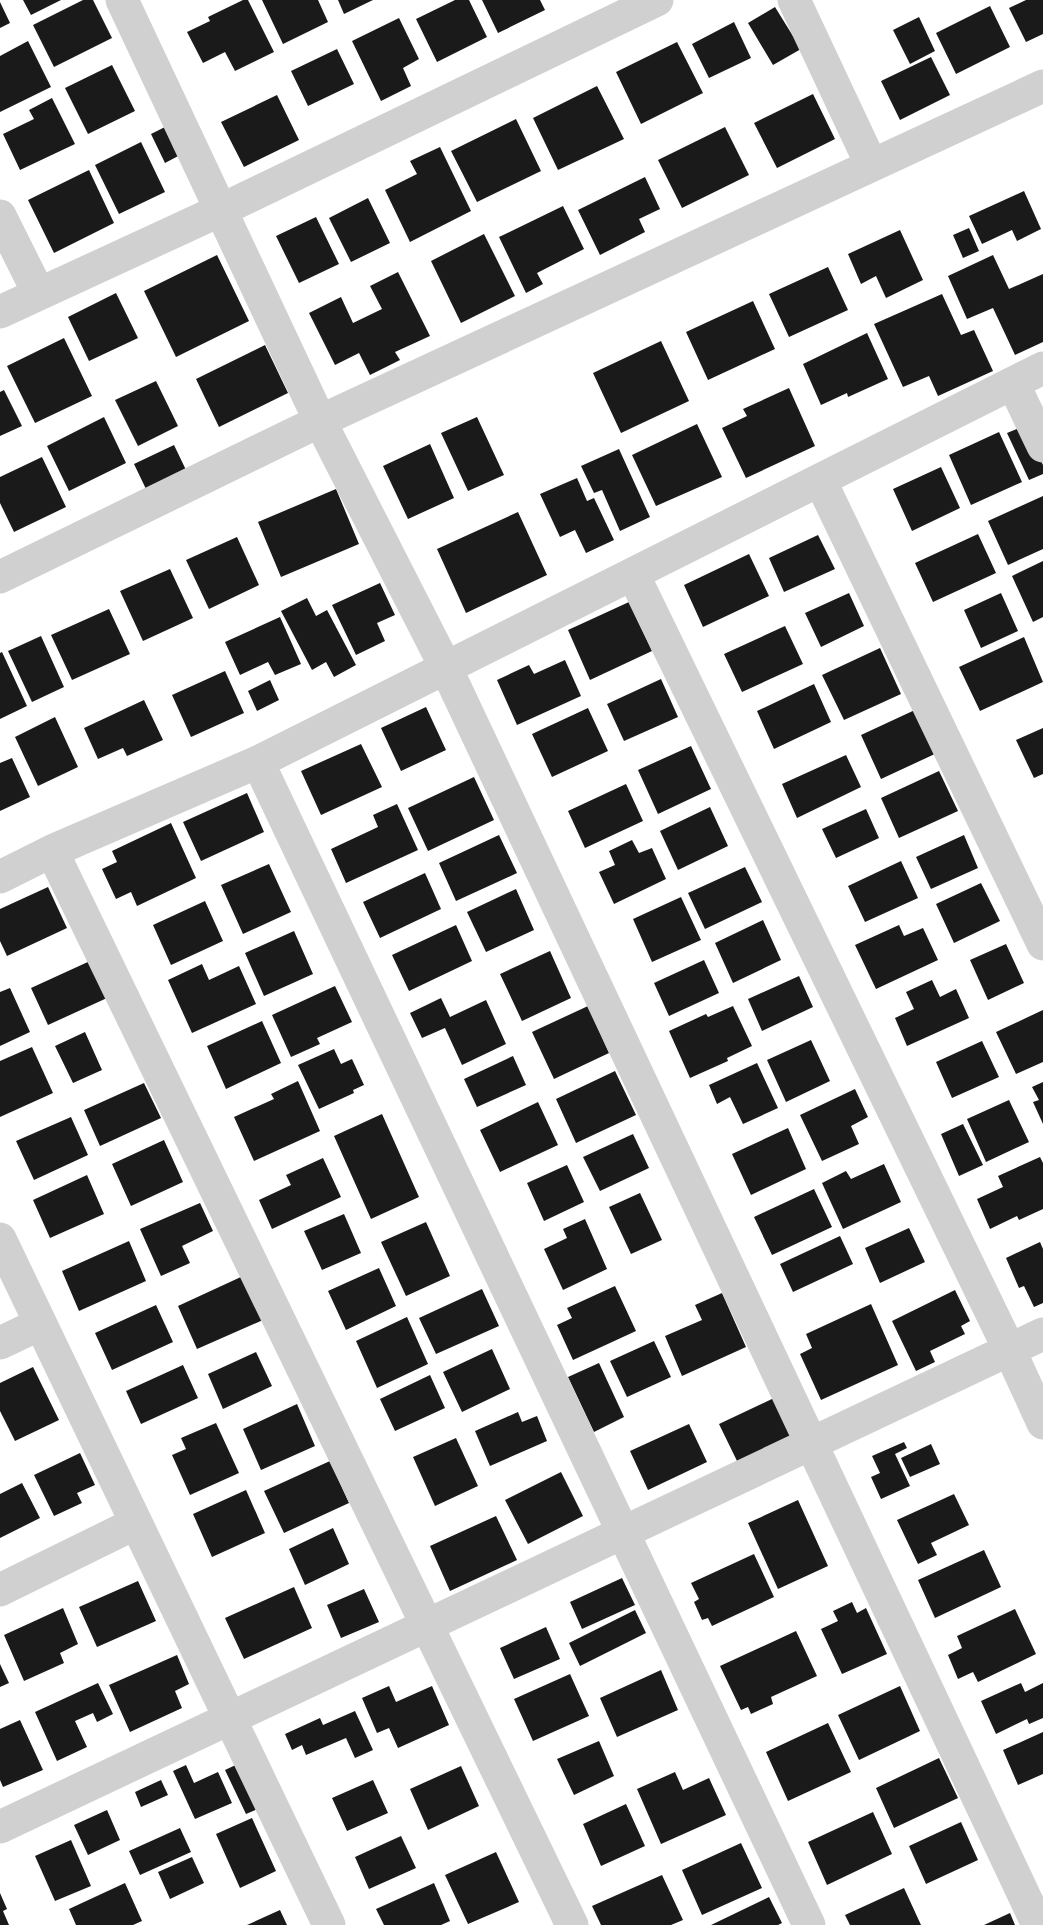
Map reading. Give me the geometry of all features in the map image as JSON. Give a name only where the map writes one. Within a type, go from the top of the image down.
[{"type":"street","points":[[0,312],[221,210],[657,0]]},
{"type":"street","points":[[794,0],[871,164]]},
{"type":"street","points":[[132,4],[221,210],[320,421],[446,668],[1038,1925]]},
{"type":"street","points":[[0,577],[320,421],[1043,86]]},
{"type":"street","points":[[0,216],[39,294]]},
{"type":"street","points":[[0,877],[52,851],[258,762],[1043,368]]},
{"type":"street","points":[[1013,383],[1043,446]]},
{"type":"street","points":[[820,480],[1043,944]]},
{"type":"street","points":[[633,574],[1009,1349],[1043,1424]]},
{"type":"street","points":[[258,762],[808,1925]]},
{"type":"street","points":[[52,851],[572,1925]]},
{"type":"street","points":[[0,1239],[329,1925]]},
{"type":"street","points":[[0,1343],[40,1324]]},
{"type":"street","points":[[0,1827],[1043,1334]]},
{"type":"street","points":[[0,1590],[136,1523]]},
{"type":"building","points":[[23,0],[61,0],[31,15]]},
{"type":"building","points":[[83,0],[93,0],[112,38],[54,67],[33,25]]},
{"type":"building","points":[[243,0],[248,0],[274,52],[235,71],[225,52],[203,63],[187,32],[210,21],[208,17]]},
{"type":"building","points":[[262,0],[318,0],[328,22],[283,44]]},
{"type":"building","points":[[338,0],[373,0],[344,14]]},
{"type":"building","points":[[455,0],[469,0],[487,37],[437,62],[416,19]]},
{"type":"building","points":[[482,0],[540,0],[545,10],[498,33]]},
{"type":"building","points":[[1026,0],[1043,0],[1043,34],[1026,42],[1009,8]]},
{"type":"building","points":[[0,2],[10,23],[0,28]]},
{"type":"building","points":[[990,6],[1010,47],[956,74],[936,33]]},
{"type":"building","points":[[775,7],[801,49],[773,65],[748,23]]},
{"type":"building","points":[[919,17],[935,51],[910,64],[893,30]]},
{"type":"building","points":[[399,18],[419,59],[403,68],[411,86],[381,101],[352,41]]},
{"type":"building","points":[[734,22],[751,58],[709,78],[692,44]]},
{"type":"building","points":[[28,41],[51,87],[0,112],[0,56]]},
{"type":"building","points":[[677,42],[703,93],[641,124],[616,72]]},
{"type":"building","points":[[337,49],[354,84],[308,106],[291,71]]},
{"type":"building","points":[[931,57],[950,95],[900,120],[881,81]]},
{"type":"building","points":[[112,65],[135,111],[88,134],[65,88]]},
{"type":"building","points":[[597,86],[624,139],[558,170],[533,118]]},
{"type":"building","points":[[813,94],[835,139],[777,168],[754,123]]},
{"type":"building","points":[[277,95],[299,140],[244,167],[221,122]]},
{"type":"building","points":[[52,98],[75,144],[20,170],[3,134],[34,119],[29,110]]},
{"type":"building","points":[[516,119],[541,171],[477,202],[451,151]]},
{"type":"building","points":[[167,126],[182,154],[165,163],[151,134]]},
{"type":"building","points":[[725,127],[749,175],[682,208],[658,160]]},
{"type":"building","points":[[141,142],[165,192],[119,214],[95,165]]},
{"type":"building","points":[[440,147],[471,211],[410,242],[385,190],[417,174],[410,161]]},
{"type":"building","points":[[89,170],[114,223],[54,253],[28,200]]},
{"type":"building","points":[[645,177],[660,209],[639,219],[645,232],[600,255],[578,210]]},
{"type":"building","points":[[1024,191],[1041,229],[1017,241],[1012,230],[982,244],[969,216]]},
{"type":"building","points":[[368,198],[390,243],[351,262],[329,218]]},
{"type":"building","points":[[563,206],[584,249],[537,273],[543,284],[526,293],[499,237]]},
{"type":"building","points":[[316,217],[339,264],[299,283],[276,236]]},
{"type":"building","points":[[969,228],[979,251],[963,258],[953,235]]},
{"type":"building","points":[[900,230],[923,280],[886,298],[876,276],[861,284],[848,254]]},
{"type":"building","points":[[484,234],[515,296],[461,323],[431,261]]},
{"type":"building","points":[[217,255],[249,321],[176,357],[144,291]]},
{"type":"building","points":[[993,255],[1009,289],[1043,274],[1043,342],[1015,355],[993,308],[967,319],[948,276]]},
{"type":"building","points":[[828,267],[848,310],[789,337],[769,294]]},
{"type":"building","points":[[398,272],[430,336],[395,352],[400,360],[370,375],[359,353],[335,365],[309,313],[341,297],[353,323],[382,309],[370,286]]},
{"type":"building","points":[[116,293],[138,338],[89,361],[68,317]]},
{"type":"building","points":[[942,294],[961,335],[974,330],[993,371],[938,396],[929,376],[903,387],[874,324]]},
{"type":"building","points":[[753,301],[775,349],[708,380],[686,332]]},
{"type":"building","points":[[867,333],[888,379],[848,397],[847,393],[821,405],[803,364]]},
{"type":"building","points":[[64,338],[92,396],[35,423],[7,366]]},
{"type":"building","points":[[661,341],[689,401],[621,433],[593,373]]},
{"type":"building","points":[[265,345],[288,393],[219,427],[196,379]]},
{"type":"building","points":[[156,381],[178,426],[138,446],[115,400]]},
{"type":"building","points":[[789,388],[815,446],[746,478],[722,428],[747,416],[743,409]]},
{"type":"building","points":[[4,390],[22,426],[0,436],[0,392]]},
{"type":"building","points":[[104,417],[126,463],[69,491],[47,446]]},
{"type":"building","points":[[477,417],[504,475],[468,491],[441,433]]},
{"type":"building","points":[[697,424],[722,477],[656,506],[632,455]]},
{"type":"building","points":[[1024,426],[1043,465],[1043,474],[1029,480],[1007,433]]},
{"type":"building","points":[[999,432],[1022,482],[971,505],[949,455]]},
{"type":"building","points":[[430,444],[454,498],[408,519],[383,466]]},
{"type":"building","points":[[174,445],[186,470],[146,489],[134,464]]},
{"type":"building","points":[[619,449],[650,517],[620,531],[602,490],[594,493],[581,466]]},
{"type":"building","points":[[42,457],[66,507],[14,532],[0,503],[0,477]]},
{"type":"building","points":[[941,467],[960,508],[912,531],[893,489]]},
{"type":"building","points":[[577,478],[587,501],[594,498],[614,540],[586,553],[575,530],[560,537],[540,494]]},
{"type":"building","points":[[336,489],[359,544],[281,577],[258,522]]},
{"type":"building","points":[[1043,496],[1043,549],[1008,565],[988,521]]},
{"type":"building","points":[[518,512],[547,575],[466,613],[437,549]]},
{"type":"building","points":[[978,534],[996,573],[933,602],[915,563]]},
{"type":"building","points":[[818,535],[835,569],[784,592],[769,558]]},
{"type":"building","points":[[237,537],[259,585],[209,609],[186,560]]},
{"type":"building","points":[[749,554],[769,596],[703,627],[684,585]]},
{"type":"building","points":[[1043,561],[1043,617],[1033,622],[1012,576]]},
{"type":"building","points":[[170,569],[193,618],[143,641],[120,591]]},
{"type":"building","points":[[380,583],[395,615],[377,623],[385,641],[356,655],[332,605]]},
{"type":"building","points":[[849,593],[864,626],[821,647],[805,613]]},
{"type":"building","points":[[1001,593],[1018,631],[981,648],[964,610]]},
{"type":"building","points":[[307,598],[316,616],[327,610],[356,665],[334,677],[326,662],[312,670],[281,611]]},
{"type":"building","points":[[629,602],[652,651],[590,680],[568,630]]},
{"type":"building","points":[[109,609],[130,654],[72,680],[51,635]]},
{"type":"building","points":[[280,617],[301,664],[275,675],[268,662],[240,675],[225,642]]},
{"type":"building","points":[[785,626],[803,664],[742,692],[724,654]]},
{"type":"building","points":[[41,636],[64,687],[32,702],[8,651]]},
{"type":"building","points":[[1024,637],[1043,682],[980,711],[959,667]]},
{"type":"building","points":[[880,648],[901,694],[844,720],[822,675]]},
{"type":"building","points":[[2,652],[27,706],[0,719],[0,653]]},
{"type":"building","points":[[565,660],[581,696],[517,725],[497,680],[529,665],[534,674]]},
{"type":"building","points":[[225,671],[244,713],[191,737],[172,695]]},
{"type":"building","points":[[661,679],[678,717],[624,741],[607,704]]},
{"type":"building","points":[[270,680],[279,700],[257,711],[248,691]]},
{"type":"building","points":[[814,684],[831,722],[774,749],[757,711]]},
{"type":"building","points":[[144,700],[163,740],[127,756],[123,748],[98,759],[84,728]]},
{"type":"building","points":[[426,707],[446,750],[401,771],[381,728]]},
{"type":"building","points":[[588,708],[608,751],[552,777],[532,734]]},
{"type":"building","points":[[917,709],[937,753],[881,779],[861,735]]},
{"type":"building","points":[[55,717],[78,767],[38,786],[15,737]]},
{"type":"building","points":[[1043,728],[1043,774],[1034,778],[1016,740]]},
{"type":"building","points":[[361,744],[382,787],[321,815],[301,771]]},
{"type":"building","points":[[691,746],[711,789],[658,814],[638,770]]},
{"type":"building","points":[[846,755],[861,787],[797,818],[782,784]]},
{"type":"building","points":[[12,758],[30,797],[0,811],[0,763]]},
{"type":"building","points":[[939,771],[958,811],[899,838],[881,798]]},
{"type":"building","points":[[474,777],[494,820],[428,851],[408,808]]},
{"type":"building","points":[[626,784],[643,821],[585,848],[568,811]]},
{"type":"building","points":[[247,793],[264,832],[201,861],[183,822]]},
{"type":"building","points":[[397,804],[418,850],[346,883],[331,849],[378,827],[373,815]]},
{"type":"building","points":[[710,807],[728,846],[678,870],[660,831]]},
{"type":"building","points":[[866,809],[879,838],[836,858],[822,829]]},
{"type":"building","points":[[171,823],[196,878],[137,906],[131,892],[116,899],[102,869],[117,862],[112,851]]},
{"type":"building","points":[[499,835],[517,873],[456,901],[439,863]]},
{"type":"building","points":[[964,835],[978,868],[931,889],[916,857]]},
{"type":"building","points":[[632,840],[639,853],[652,848],[666,879],[614,904],[599,872],[615,865],[609,851]]},
{"type":"building","points":[[901,861],[918,898],[865,922],[848,886]]},
{"type":"building","points":[[269,864],[291,912],[243,934],[221,885]]},
{"type":"building","points":[[745,867],[762,902],[705,929],[688,893]]},
{"type":"building","points":[[425,873],[441,909],[380,938],[363,902]]},
{"type":"building","points":[[981,883],[1000,921],[954,943],[936,904]]},
{"type":"building","points":[[48,887],[67,928],[7,956],[0,941],[0,909]]},
{"type":"building","points":[[516,889],[534,930],[486,952],[467,912]]},
{"type":"building","points":[[681,897],[701,940],[652,962],[633,919]]},
{"type":"building","points":[[205,901],[223,941],[171,965],[153,925]]},
{"type":"building","points":[[763,920],[781,960],[733,983],[715,943]]},
{"type":"building","points":[[456,925],[472,961],[409,991],[392,955]]},
{"type":"building","points":[[899,925],[904,936],[923,928],[938,960],[876,989],[855,945]]},
{"type":"building","points":[[294,931],[313,974],[264,996],[245,953]]},
{"type":"building","points":[[1006,944],[1024,983],[988,1000],[970,960]]},
{"type":"building","points":[[550,951],[571,998],[522,1021],[500,974]]},
{"type":"building","points":[[704,960],[719,993],[669,1016],[654,983]]},
{"type":"building","points":[[90,961],[107,998],[48,1025],[31,988]]},
{"type":"building","points":[[202,964],[209,980],[239,966],[256,1004],[192,1033],[168,980]]},
{"type":"building","points":[[799,976],[813,1007],[762,1031],[748,999]]},
{"type":"building","points":[[932,980],[940,997],[956,989],[969,1018],[907,1046],[895,1018],[914,1009],[906,992]]},
{"type":"building","points":[[335,986],[352,1022],[317,1038],[320,1044],[291,1057],[272,1015]]},
{"type":"building","points":[[10,988],[30,1032],[0,1046],[0,992]]},
{"type":"building","points":[[441,998],[450,1017],[486,1000],[506,1044],[462,1065],[445,1028],[422,1038],[410,1013]]},
{"type":"building","points":[[588,1006],[609,1053],[554,1079],[532,1032]]},
{"type":"building","points":[[733,1006],[752,1046],[727,1058],[728,1061],[690,1078],[669,1031],[706,1014],[708,1017]]},
{"type":"building","points":[[1043,1010],[1043,1062],[1016,1074],[996,1032]]},
{"type":"building","points":[[262,1021],[281,1063],[226,1089],[207,1046]]},
{"type":"building","points":[[85,1032],[102,1070],[73,1083],[55,1046]]},
{"type":"building","points":[[811,1040],[830,1081],[786,1102],[767,1060]]},
{"type":"building","points":[[982,1041],[999,1077],[952,1098],[936,1062]]},
{"type":"building","points":[[32,1047],[53,1093],[0,1117],[0,1061]]},
{"type":"building","points":[[334,1049],[341,1064],[352,1059],[364,1085],[353,1090],[354,1093],[319,1109],[298,1065]]},
{"type":"building","points":[[513,1056],[526,1085],[477,1107],[464,1079]]},
{"type":"building","points":[[757,1063],[778,1108],[743,1124],[730,1097],[717,1104],[709,1085]]},
{"type":"building","points":[[615,1071],[636,1115],[576,1143],[556,1099]]},
{"type":"building","points":[[298,1081],[320,1131],[254,1161],[234,1117],[274,1099],[271,1094]]},
{"type":"building","points":[[1043,1082],[1043,1124],[1033,1102],[1039,1100],[1032,1087]]},
{"type":"building","points":[[144,1083],[161,1118],[100,1146],[84,1110]]},
{"type":"building","points":[[855,1089],[868,1117],[851,1126],[859,1144],[822,1161],[800,1115]]},
{"type":"building","points":[[1009,1100],[1029,1142],[986,1162],[967,1119]]},
{"type":"building","points":[[538,1102],[558,1145],[500,1172],[480,1130]]},
{"type":"building","points":[[382,1114],[419,1197],[371,1219],[334,1136]]},
{"type":"building","points":[[71,1117],[88,1155],[34,1180],[16,1141]]},
{"type":"building","points":[[963,1124],[983,1165],[959,1176],[941,1134]]},
{"type":"building","points":[[788,1128],[806,1169],[751,1195],[732,1154]]},
{"type":"building","points":[[633,1134],[649,1168],[600,1191],[583,1157]]},
{"type":"building","points":[[164,1140],[183,1182],[131,1206],[112,1164]]},
{"type":"building","points":[[1040,1157],[1043,1163],[1043,1209],[1019,1220],[1017,1216],[990,1229],[977,1199],[1003,1187],[998,1176]]},
{"type":"building","points":[[323,1158],[341,1197],[272,1229],[259,1200],[291,1185],[286,1175]]},
{"type":"building","points":[[884,1164],[901,1202],[843,1229],[822,1183],[846,1171],[851,1179]]},
{"type":"building","points":[[567,1165],[584,1202],[544,1221],[527,1183]]},
{"type":"building","points":[[87,1175],[104,1214],[50,1238],[33,1200]]},
{"type":"building","points":[[814,1189],[832,1227],[772,1255],[754,1217]]},
{"type":"building","points":[[640,1193],[662,1240],[631,1254],[609,1207]]},
{"type":"building","points":[[200,1203],[213,1231],[182,1246],[190,1263],[161,1276],[140,1229]]},
{"type":"building","points":[[344,1214],[361,1253],[322,1270],[304,1231]]},
{"type":"building","points":[[585,1219],[607,1269],[563,1290],[544,1249],[567,1238],[563,1229]]},
{"type":"building","points":[[426,1222],[450,1276],[406,1296],[381,1242]]},
{"type":"building","points":[[909,1228],[925,1262],[880,1283],[865,1248]]},
{"type":"building","points":[[840,1236],[853,1264],[793,1292],[780,1264]]},
{"type":"building","points":[[129,1241],[146,1281],[79,1311],[62,1271]]},
{"type":"building","points":[[1040,1242],[1043,1249],[1043,1303],[1034,1307],[1024,1286],[1019,1288],[1006,1258]]},
{"type":"building","points":[[379,1268],[396,1306],[346,1330],[328,1291]]},
{"type":"building","points":[[243,1276],[263,1320],[197,1349],[178,1306]]},
{"type":"building","points":[[615,1286],[636,1331],[573,1360],[557,1325],[572,1318],[567,1308]]},
{"type":"building","points":[[482,1289],[499,1326],[436,1354],[419,1318]]},
{"type":"building","points":[[955,1290],[970,1321],[961,1326],[965,1334],[930,1351],[935,1362],[916,1371],[892,1321]]},
{"type":"building","points":[[722,1293],[746,1347],[682,1376],[665,1336],[702,1320],[695,1305]]},
{"type":"building","points":[[871,1304],[898,1365],[821,1400],[800,1354],[812,1348],[806,1334]]},
{"type":"building","points":[[156,1305],[173,1342],[112,1370],[95,1333]]},
{"type":"building","points":[[407,1317],[428,1364],[377,1388],[356,1341]]},
{"type":"building","points":[[654,1341],[671,1377],[627,1397],[610,1361]]},
{"type":"building","points":[[492,1349],[510,1389],[462,1412],[443,1372]]},
{"type":"building","points":[[256,1352],[272,1386],[223,1409],[208,1374]]},
{"type":"building","points":[[599,1363],[624,1417],[594,1432],[568,1377]]},
{"type":"building","points":[[183,1365],[198,1398],[141,1424],[126,1391]]},
{"type":"building","points":[[33,1367],[59,1420],[15,1441],[0,1411],[0,1383]]},
{"type":"building","points":[[430,1375],[445,1408],[395,1431],[380,1399]]},
{"type":"building","points":[[774,1398],[792,1437],[738,1463],[719,1424]]},
{"type":"building","points":[[297,1404],[315,1446],[261,1470],[243,1429]]},
{"type":"building","points":[[518,1412],[522,1422],[537,1416],[547,1441],[490,1466],[475,1431]]},
{"type":"building","points":[[216,1423],[239,1473],[190,1495],[172,1455],[186,1449],[181,1438]]},
{"type":"building","points":[[689,1424],[707,1462],[648,1490],[630,1451]]},
{"type":"building","points":[[456,1438],[478,1486],[435,1506],[413,1457]]},
{"type":"building","points":[[904,1442],[907,1448],[895,1454],[910,1486],[881,1499],[871,1477],[880,1473],[872,1456]]},
{"type":"building","points":[[931,1444],[940,1464],[910,1477],[901,1458]]},
{"type":"building","points":[[80,1453],[95,1485],[77,1493],[82,1503],[54,1516],[34,1475]]},
{"type":"building","points":[[330,1461],[349,1503],[284,1533],[264,1491]]},
{"type":"building","points":[[561,1472],[583,1516],[528,1544],[505,1500]]},
{"type":"building","points":[[22,1483],[40,1518],[0,1538],[0,1494]]},
{"type":"building","points":[[246,1490],[265,1533],[212,1557],[193,1514]]},
{"type":"building","points":[[954,1494],[969,1525],[931,1543],[937,1555],[918,1564],[897,1520]]},
{"type":"building","points":[[798,1500],[828,1566],[778,1589],[748,1523]]},
{"type":"building","points":[[496,1516],[517,1560],[450,1591],[430,1546]]},
{"type":"building","points":[[333,1528],[349,1564],[305,1585],[289,1549]]},
{"type":"building","points":[[984,1550],[1001,1587],[935,1618],[918,1580]]},
{"type":"building","points":[[754,1554],[774,1597],[712,1626],[708,1618],[702,1620],[694,1602],[699,1599],[691,1583]]},
{"type":"building","points":[[622,1578],[635,1605],[582,1629],[570,1602]]},
{"type":"building","points":[[138,1581],[156,1621],[97,1647],[79,1607]]},
{"type":"building","points":[[294,1587],[312,1628],[244,1659],[225,1618]]},
{"type":"building","points":[[364,1589],[379,1622],[341,1638],[327,1605]]},
{"type":"building","points":[[852,1602],[857,1613],[866,1608],[887,1654],[842,1674],[821,1629],[838,1621],[833,1611]]},
{"type":"building","points":[[63,1608],[78,1644],[60,1653],[64,1663],[24,1681],[4,1635]]},
{"type":"building","points":[[1015,1609],[1036,1654],[978,1682],[973,1672],[958,1679],[948,1655],[962,1648],[957,1636]]},
{"type":"building","points":[[635,1610],[646,1633],[580,1666],[569,1643]]},
{"type":"building","points":[[546,1627],[560,1659],[514,1679],[500,1648]]},
{"type":"building","points":[[796,1631],[817,1676],[771,1697],[773,1704],[751,1714],[748,1707],[741,1710],[720,1666]]},
{"type":"building","points":[[177,1655],[189,1684],[175,1691],[182,1708],[130,1732],[109,1685]]},
{"type":"building","points":[[0,1664],[9,1683],[0,1687]]},
{"type":"building","points":[[661,1670],[678,1710],[617,1737],[600,1698]]},
{"type":"building","points":[[570,1674],[589,1716],[533,1741],[514,1699]]},
{"type":"building","points":[[98,1683],[113,1714],[97,1722],[93,1713],[75,1721],[87,1747],[57,1761],[35,1712]]},
{"type":"building","points":[[1021,1683],[1025,1692],[1043,1683],[1043,1718],[1029,1724],[1027,1719],[996,1734],[981,1701]]},
{"type":"building","points":[[389,1686],[396,1702],[432,1686],[449,1725],[398,1748],[389,1728],[377,1733],[362,1698]]},
{"type":"building","points":[[900,1686],[920,1731],[859,1760],[838,1715]]},
{"type":"building","points":[[355,1711],[373,1750],[355,1758],[346,1738],[306,1755],[302,1745],[292,1750],[285,1734],[320,1718],[323,1725]]},
{"type":"building","points":[[20,1720],[43,1770],[3,1787],[0,1780],[0,1729]]},
{"type":"building","points":[[828,1723],[851,1772],[788,1801],[766,1752]]},
{"type":"building","points":[[1043,1732],[1043,1774],[1018,1785],[1003,1750]]},
{"type":"building","points":[[599,1741],[614,1776],[574,1795],[557,1759]]},
{"type":"building","points":[[939,1758],[958,1798],[894,1828],[876,1788]]},
{"type":"building","points":[[242,1762],[262,1807],[246,1814],[225,1770]]},
{"type":"building","points":[[186,1765],[194,1783],[218,1772],[232,1803],[195,1819],[173,1771]]},
{"type":"building","points":[[461,1766],[479,1806],[428,1830],[410,1789]]},
{"type":"building","points":[[675,1772],[683,1790],[709,1778],[726,1815],[661,1844],[637,1789]]},
{"type":"building","points":[[161,1780],[168,1795],[141,1807],[135,1792]]},
{"type":"building","points":[[373,1780],[388,1813],[347,1831],[332,1798]]},
{"type":"building","points":[[626,1804],[645,1846],[601,1866],[583,1824]]},
{"type":"building","points":[[107,1810],[120,1840],[88,1855],[74,1825]]},
{"type":"building","points":[[873,1812],[892,1854],[827,1885],[808,1842]]},
{"type":"building","points":[[252,1818],[276,1871],[240,1888],[216,1834]]},
{"type":"building","points":[[961,1822],[978,1860],[926,1884],[909,1846]]},
{"type":"building","points":[[180,1828],[191,1852],[140,1875],[129,1851]]},
{"type":"building","points":[[401,1836],[416,1868],[369,1889],[355,1857]]},
{"type":"building","points":[[71,1840],[91,1886],[55,1901],[35,1856]]},
{"type":"building","points":[[741,1843],[762,1888],[702,1915],[682,1870]]},
{"type":"building","points":[[496,1852],[519,1902],[468,1924],[445,1875]]},
{"type":"building","points":[[192,1857],[204,1883],[170,1899],[158,1872]]},
{"type":"building","points":[[662,1875],[683,1920],[671,1925],[601,1925],[592,1906]]},
{"type":"building","points":[[125,1883],[142,1921],[133,1925],[76,1925],[69,1909]]},
{"type":"building","points":[[434,1883],[450,1921],[441,1925],[384,1925],[376,1909]]},
{"type":"building","points":[[904,1888],[921,1925],[850,1925],[845,1915]]},
{"type":"building","points":[[0,1893],[7,1909],[3,1911],[9,1925],[0,1925]]},
{"type":"building","points":[[769,1897],[782,1923],[778,1925],[711,1925]]},
{"type":"building","points":[[280,1910],[287,1925],[247,1925]]},
{"type":"building","points":[[1010,1913],[1015,1925],[984,1925]]}]
